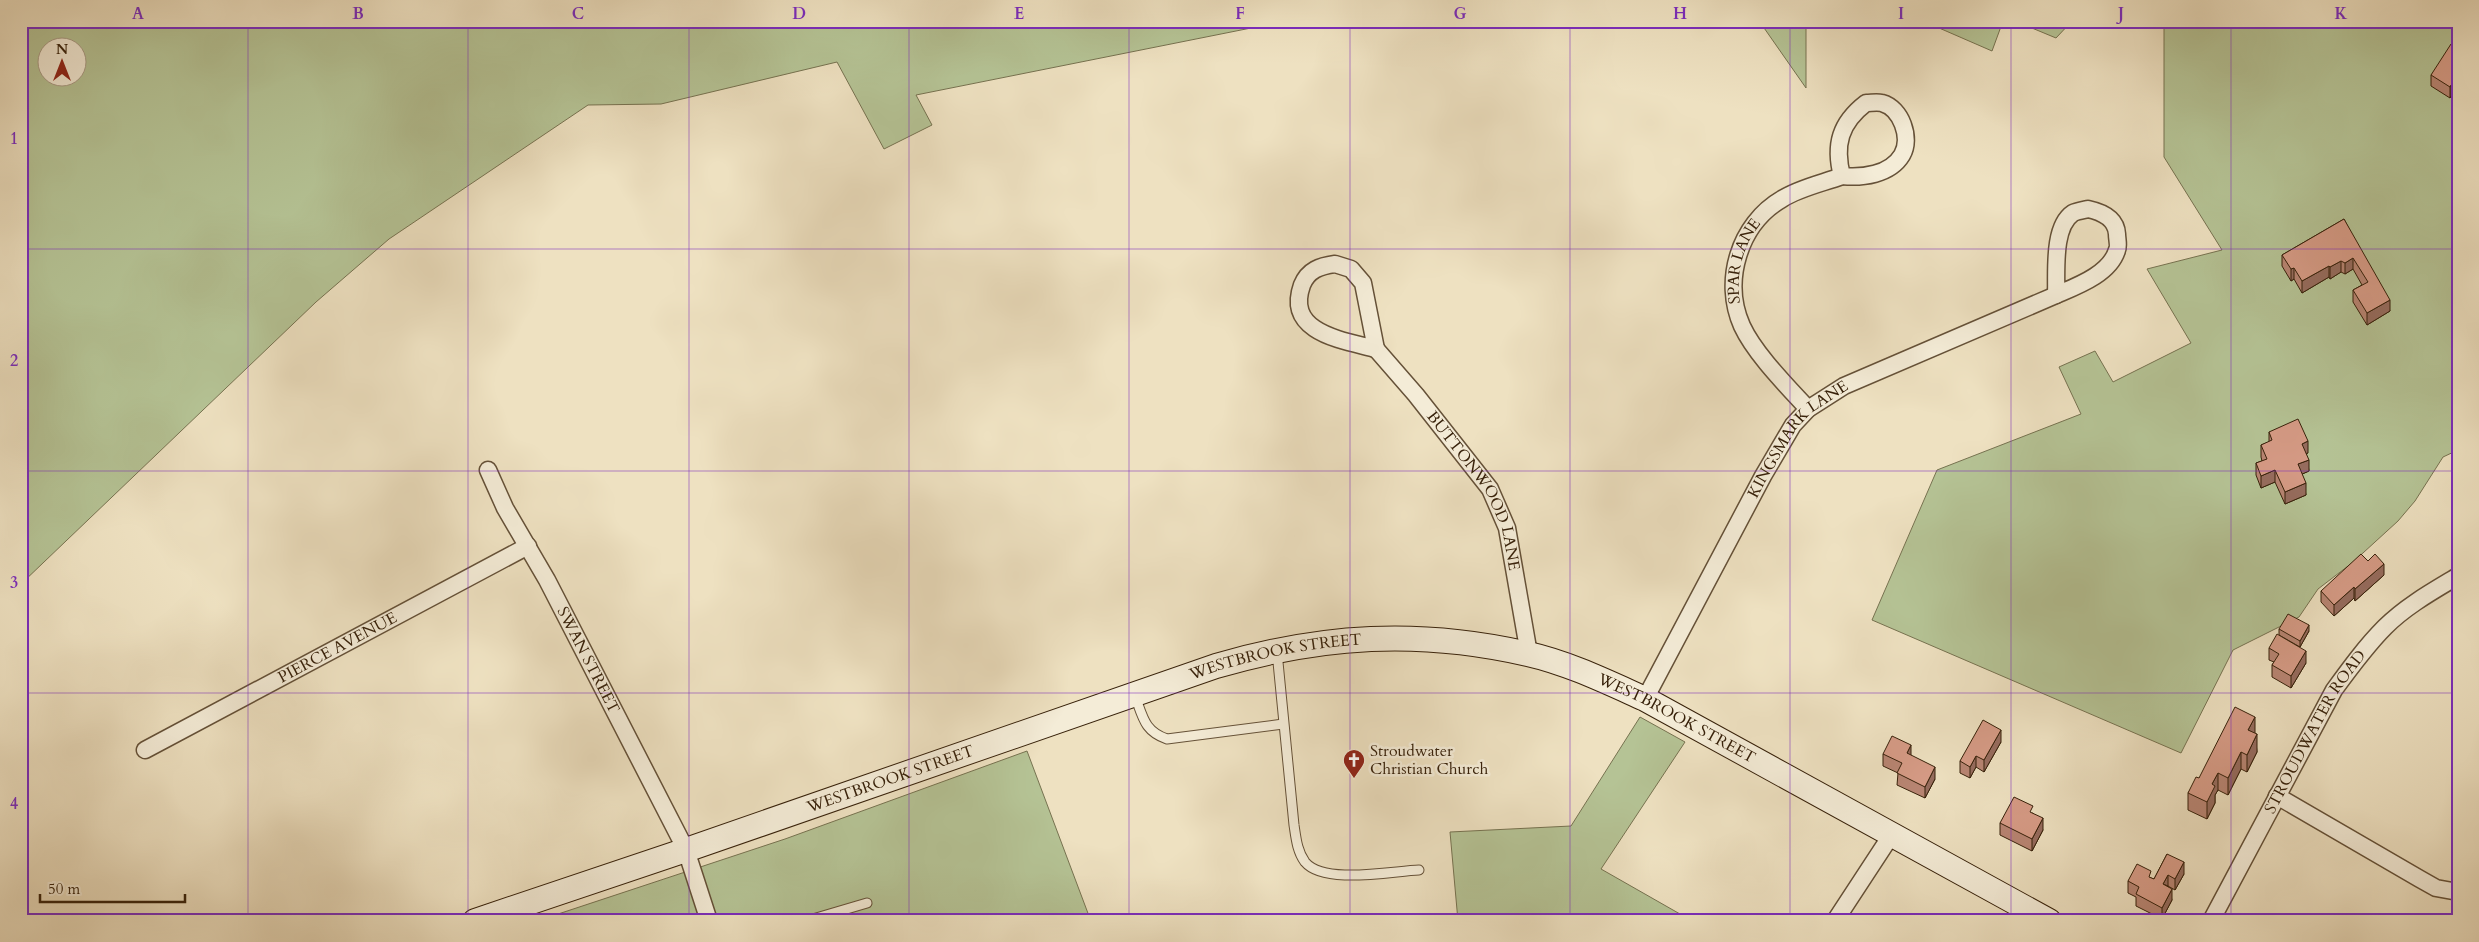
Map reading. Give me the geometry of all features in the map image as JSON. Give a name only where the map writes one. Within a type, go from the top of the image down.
[{"type":"main road","name":"WESTBROOK STREET","points":[[476,921],[1216,666],[1276,649],[1322,641],[1412,637],[1529,654],[1591,676],[1645,699],[2049,921]]},
{"type":"street","name":"SPAR LANE","points":[[1808,409],[1758,350],[1742,325],[1735,298],[1733,276],[1738,252],[1760,216],[1782,199],[1842,176],[1856,178],[1872,175],[1888,168],[1902,154],[1906,131],[1897,112],[1882,104],[1866,104],[1852,114],[1842,133],[1837,155],[1842,176]]},
{"type":"street","name":"KINGSMARK LANE","points":[[1645,699],[1771,462],[1793,425],[1808,409],[1844,386],[2056,295],[2092,278],[2106,267],[2118,250],[2116,227],[2104,213],[2088,208],[2073,213],[2062,228],[2057,249],[2056,295]]},
{"type":"street","points":[[1335,264],[1351,269],[1363,283],[1376,349],[1318,332],[1304,320],[1297,299],[1305,277],[1318,267],[1335,264]]},
{"type":"street","name":"BUTTONWOOD LANE","points":[[1376,349],[1416,395],[1490,489],[1507,528],[1529,654]]},
{"type":"street","name":"SWAN STREET","points":[[488,470],[505,508],[528,546],[686,850],[709,921]]},
{"type":"street","name":"PIERCE AVENUE","points":[[145,750],[528,546]]},
{"type":"street","name":"STROUDWATER ROAD","points":[[2211,921],[2334,690],[2359,657],[2393,620],[2416,601],[2458,576]]},
{"type":"street","points":[[2277,796],[2420,880],[2436,888],[2458,892]]},
{"type":"street","points":[[1835,921],[1892,834]]},
{"type":"lane","points":[[1276,649],[1294,825],[1298,849],[1306,863],[1332,876],[1419,870]]},
{"type":"lane","points":[[1134,693],[1145,724],[1154,735],[1167,740],[1283,724]]},
{"type":"lane","points":[[806,921],[867,903]]},
{"type":"green space","points":[[21,21],[1286,21],[916,95],[932,125],[884,149],[837,62],[661,104],[588,105],[389,239],[316,302],[21,584]]},
{"type":"green space","points":[[1748,21],[1815,21],[1806,25],[1806,88],[1762,25]]},
{"type":"green space","points":[[1923,21],[2003,21],[1992,51]]},
{"type":"green space","points":[[2015,21],[2072,21],[2056,38]]},
{"type":"green space","points":[[2115,21],[2458,21],[2458,450],[2443,457],[2415,501],[2398,521],[2352,563],[2318,589],[2299,617],[2233,650],[2181,753],[1872,620],[1937,470],[2081,414],[2059,367],[2095,351],[2113,382],[2191,343],[2147,269],[2222,250],[2164,157],[2164,25]]},
{"type":"green space","points":[[1640,717],[1685,742],[1601,869],[1680,914],[1668,921],[1458,921],[1450,832],[1571,826]]},
{"type":"green space","points":[[1027,751],[1089,916],[1106,921],[537,921],[785,839]]},
{"type":"building","points":[[2451,44],[2458,48],[2458,88],[2451,85],[2450,87],[2431,75]]},
{"type":"building","points":[[2344,219],[2390,300],[2367,313],[2353,290],[2368,282],[2353,258],[2345,263],[2341,261],[2329,266],[2302,281],[2294,268],[2291,269],[2282,255]]},
{"type":"building","points":[[2298,419],[2308,441],[2302,444],[2309,460],[2298,464],[2306,483],[2285,492],[2275,470],[2261,476],[2256,463],[2267,459],[2261,445],[2272,440],[2269,432]]},
{"type":"building","points":[[2361,554],[2368,561],[2375,554],[2384,564],[2334,605],[2321,591]]},
{"type":"building","points":[[2288,614],[2309,625],[2300,641],[2279,629]]},
{"type":"building","points":[[2277,634],[2306,651],[2291,676],[2272,665],[2279,654],[2269,648]]},
{"type":"building","points":[[2235,707],[2255,717],[2248,730],[2257,734],[2247,755],[2241,752],[2228,778],[2218,773],[2212,784],[2215,786],[2207,802],[2188,793],[2196,777],[2199,778]]},
{"type":"building","points":[[1983,720],[2001,730],[1984,760],[1976,756],[1970,767],[1960,761]]},
{"type":"building","points":[[1892,736],[1911,745],[1907,753],[1935,767],[1925,787],[1897,773],[1902,763],[1883,754]]},
{"type":"building","points":[[2014,797],[2033,806],[2030,812],[2043,818],[2032,839],[2000,823]]},
{"type":"building","points":[[2167,854],[2184,862],[2175,879],[2168,875],[2163,884],[2172,889],[2162,908],[2136,894],[2139,887],[2128,881],[2137,864],[2151,871],[2149,877],[2154,879]]},
{"type":"place","name":"Stroudwater Christian Church","points":[[1354,779]]}]
